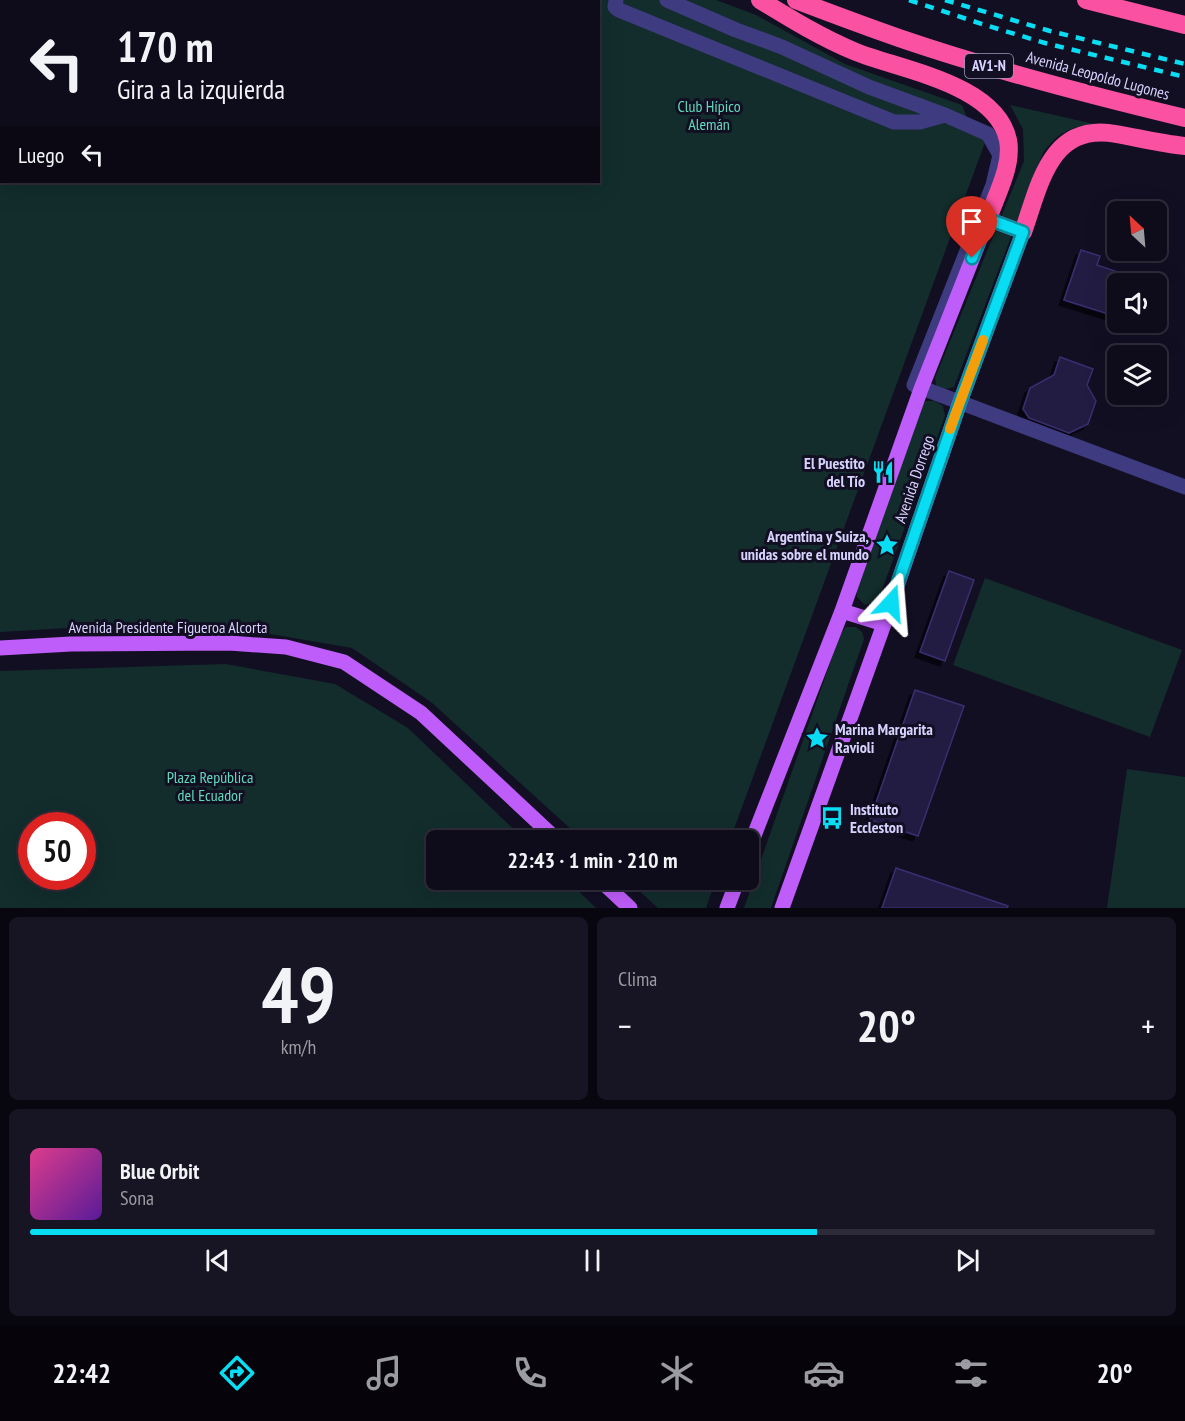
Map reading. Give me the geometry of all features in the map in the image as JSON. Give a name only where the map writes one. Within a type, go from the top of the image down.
[{"type":"highway","points":[[760,0],[795,22],[840,45],[950,84],[971,95],[987,108],[999,120],[1008,138],[1010,155],[988,219]]},
{"type":"highway","name":"Avenida Leopoldo Lugones","points":[[796,0],[899,38],[972,61],[1185,118]]},
{"type":"highway","points":[[1086,0],[1185,24]]},
{"type":"highway","points":[[1023,232],[1045,172],[1056,152],[1066,142],[1081,135],[1097,133],[1185,146]]},
{"type":"main road","points":[[988,219],[1023,232]]},
{"type":"main road","name":"Avenida Dorrego","points":[[756,830],[842,611],[921,389],[988,219]]},
{"type":"main road","name":"Avenida Dorrego","points":[[782,908],[884,624],[960,402],[1023,232]]},
{"type":"main road","points":[[842,611],[884,624]]},
{"type":"main road","name":"Avenida Presidente Figueroa Alcorta","points":[[0,648],[71,644],[229,642],[286,647],[344,662],[421,713],[546,830]]},
{"type":"main road","points":[[611,890],[630,908]]},
{"type":"main road","points":[[727,908],[734,890]]},
{"type":"lane","points":[[616,0],[615,7],[619,10],[894,122],[920,122],[945,115]]},
{"type":"lane","points":[[667,0],[782,47],[869,87],[945,115],[988,134],[1000,155],[993,185],[914,385],[1185,487]]},
{"type":"green space","name":"Club Hípico Alemán","points":[[600,0],[716,0],[756,15],[845,64],[962,105],[966,115],[962,128],[988,134],[734,830],[572,830],[431,702],[352,648],[229,627],[69,628],[0,632],[0,183],[600,183]]},
{"type":"green space","points":[[1010,105],[1094,124],[1065,132],[1054,140],[1043,153],[954,387],[941,390],[936,385],[935,378],[1024,161],[1023,129]]},
{"type":"green space","points":[[926,401],[935,401],[943,406],[945,416],[881,593],[874,602],[865,605],[857,597],[856,586],[919,408]]},
{"type":"green space","points":[[985,578],[1182,650],[1150,737],[953,665]]},
{"type":"green space","points":[[846,627],[856,627],[862,632],[864,639],[771,908],[744,908],[750,890],[759,890],[759,865],[840,635]]},
{"type":"green space","name":"Plaza República del Ecuador","points":[[226,664],[335,684],[408,728],[515,830],[426,830],[426,890],[577,890],[596,908],[0,908],[0,671]]},
{"type":"green space","points":[[1127,769],[1185,777],[1185,908],[1107,908]]},
{"type":"green space","points":[[638,890],[712,890],[706,908],[658,908]]},
{"type":"building","points":[[1081,250],[1100,256],[1097,265],[1120,273],[1107,273],[1107,314],[1064,300]]},
{"type":"building","points":[[1060,357],[1093,369],[1087,385],[1096,401],[1088,424],[1069,433],[1029,418],[1023,409],[1030,388],[1054,375]]},
{"type":"building","points":[[949,571],[974,580],[945,661],[920,652]]},
{"type":"building","points":[[915,690],[964,706],[918,836],[870,820]]},
{"type":"building","points":[[896,868],[1008,906],[1007,908],[882,908]]},
{"type":"railway","points":[[909,0],[1045,43],[1185,77]]},
{"type":"railway","points":[[945,0],[1050,31],[1185,64]]},
{"type":"slow traffic","points":[[950,429],[983,340]]},
{"type":"place","name":"El Puestito del Tío","points":[[883,472]]},
{"type":"place","name":"Argentina y Suiza, unidas sobre el mundo","points":[[887,545]]},
{"type":"place","name":"Marina Margarita Ravioli","points":[[817,738]]},
{"type":"place","name":"Instituto Eccleston","points":[[832,818]]},
{"type":"route","points":[[891,603],[960,402],[1023,232],[988,219],[972,258]]}]
